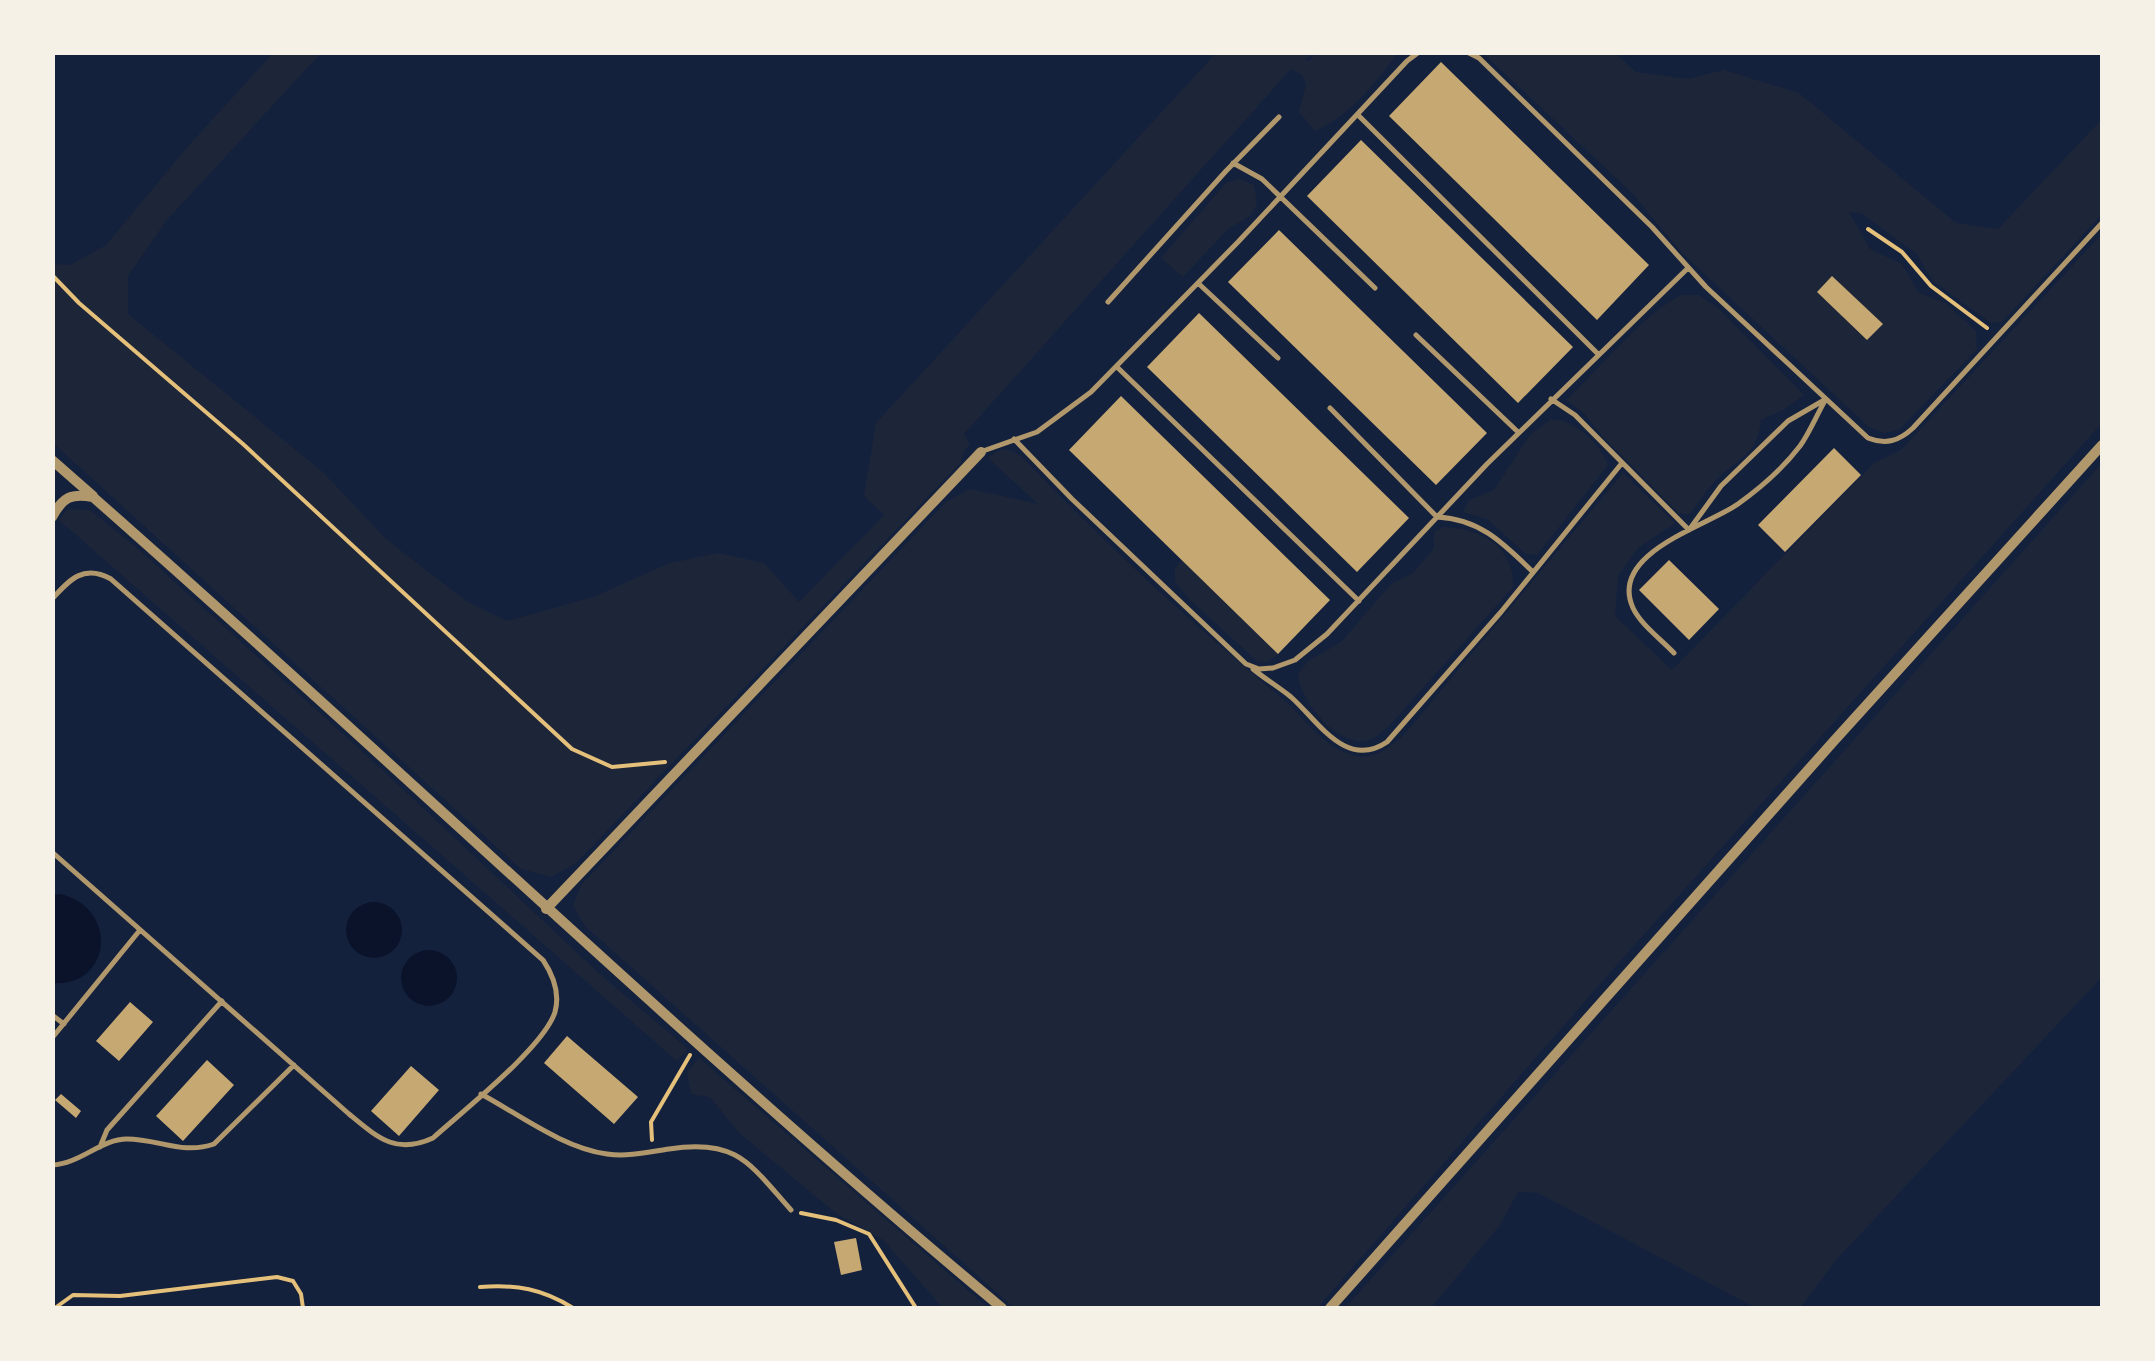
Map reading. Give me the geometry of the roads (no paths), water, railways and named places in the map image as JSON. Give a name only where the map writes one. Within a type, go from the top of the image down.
[{"type":"street","points":[[1330,1308],[2102,444]]},
{"type":"street","points":[[546,909],[981,452]]},
{"type":"street","points":[[52,460],[331,708],[546,909],[1002,1308]]},
{"type":"street","points":[[52,517],[62,500],[76,494],[94,497]]},
{"type":"lane","points":[[981,452],[1037,432],[1090,392],[1419,52]]},
{"type":"lane","points":[[1468,52],[1574,149],[1687,268],[1868,438],[1878,442],[1902,439],[2102,223]]},
{"type":"lane","points":[[1358,116],[1598,354]]},
{"type":"lane","points":[[1108,302],[1278,118]]},
{"type":"lane","points":[[1233,163],[1262,179],[1375,288]]},
{"type":"lane","points":[[1246,664],[1259,669],[1273,668],[1295,660],[1328,634],[1518,432],[1687,268]]},
{"type":"lane","points":[[1198,283],[1278,358]]},
{"type":"lane","points":[[1416,335],[1518,432]]},
{"type":"lane","points":[[1116,366],[1359,601]]},
{"type":"lane","points":[[1674,654],[1635,612],[1630,598],[1634,577],[1656,547],[1736,506],[1764,482],[1800,446],[1826,399]]},
{"type":"lane","points":[[1688,530],[1721,486],[1788,421],[1826,399]]},
{"type":"lane","points":[[1552,400],[1575,416],[1688,530]]},
{"type":"lane","points":[[1330,408],[1437,517],[1458,518],[1494,534],[1534,572]]},
{"type":"lane","points":[[1014,439],[1072,499],[1246,664],[1290,697],[1329,738],[1365,751],[1387,742],[1622,463]]},
{"type":"lane","points":[[52,599],[82,572],[111,579],[543,960],[552,973],[556,1010],[550,1023],[434,1138],[418,1145],[399,1146],[366,1128],[52,852]]},
{"type":"lane","points":[[52,1038],[140,930]]},
{"type":"lane","points":[[100,1147],[107,1130],[222,1002]]},
{"type":"lane","points":[[52,1016],[64,1024]]},
{"type":"lane","points":[[52,1165],[65,1164],[123,1138],[177,1149],[198,1150],[214,1144],[294,1065]]},
{"type":"lane","points":[[481,1094],[571,1142],[606,1154],[705,1146],[729,1150],[752,1165],[792,1210]]}]
